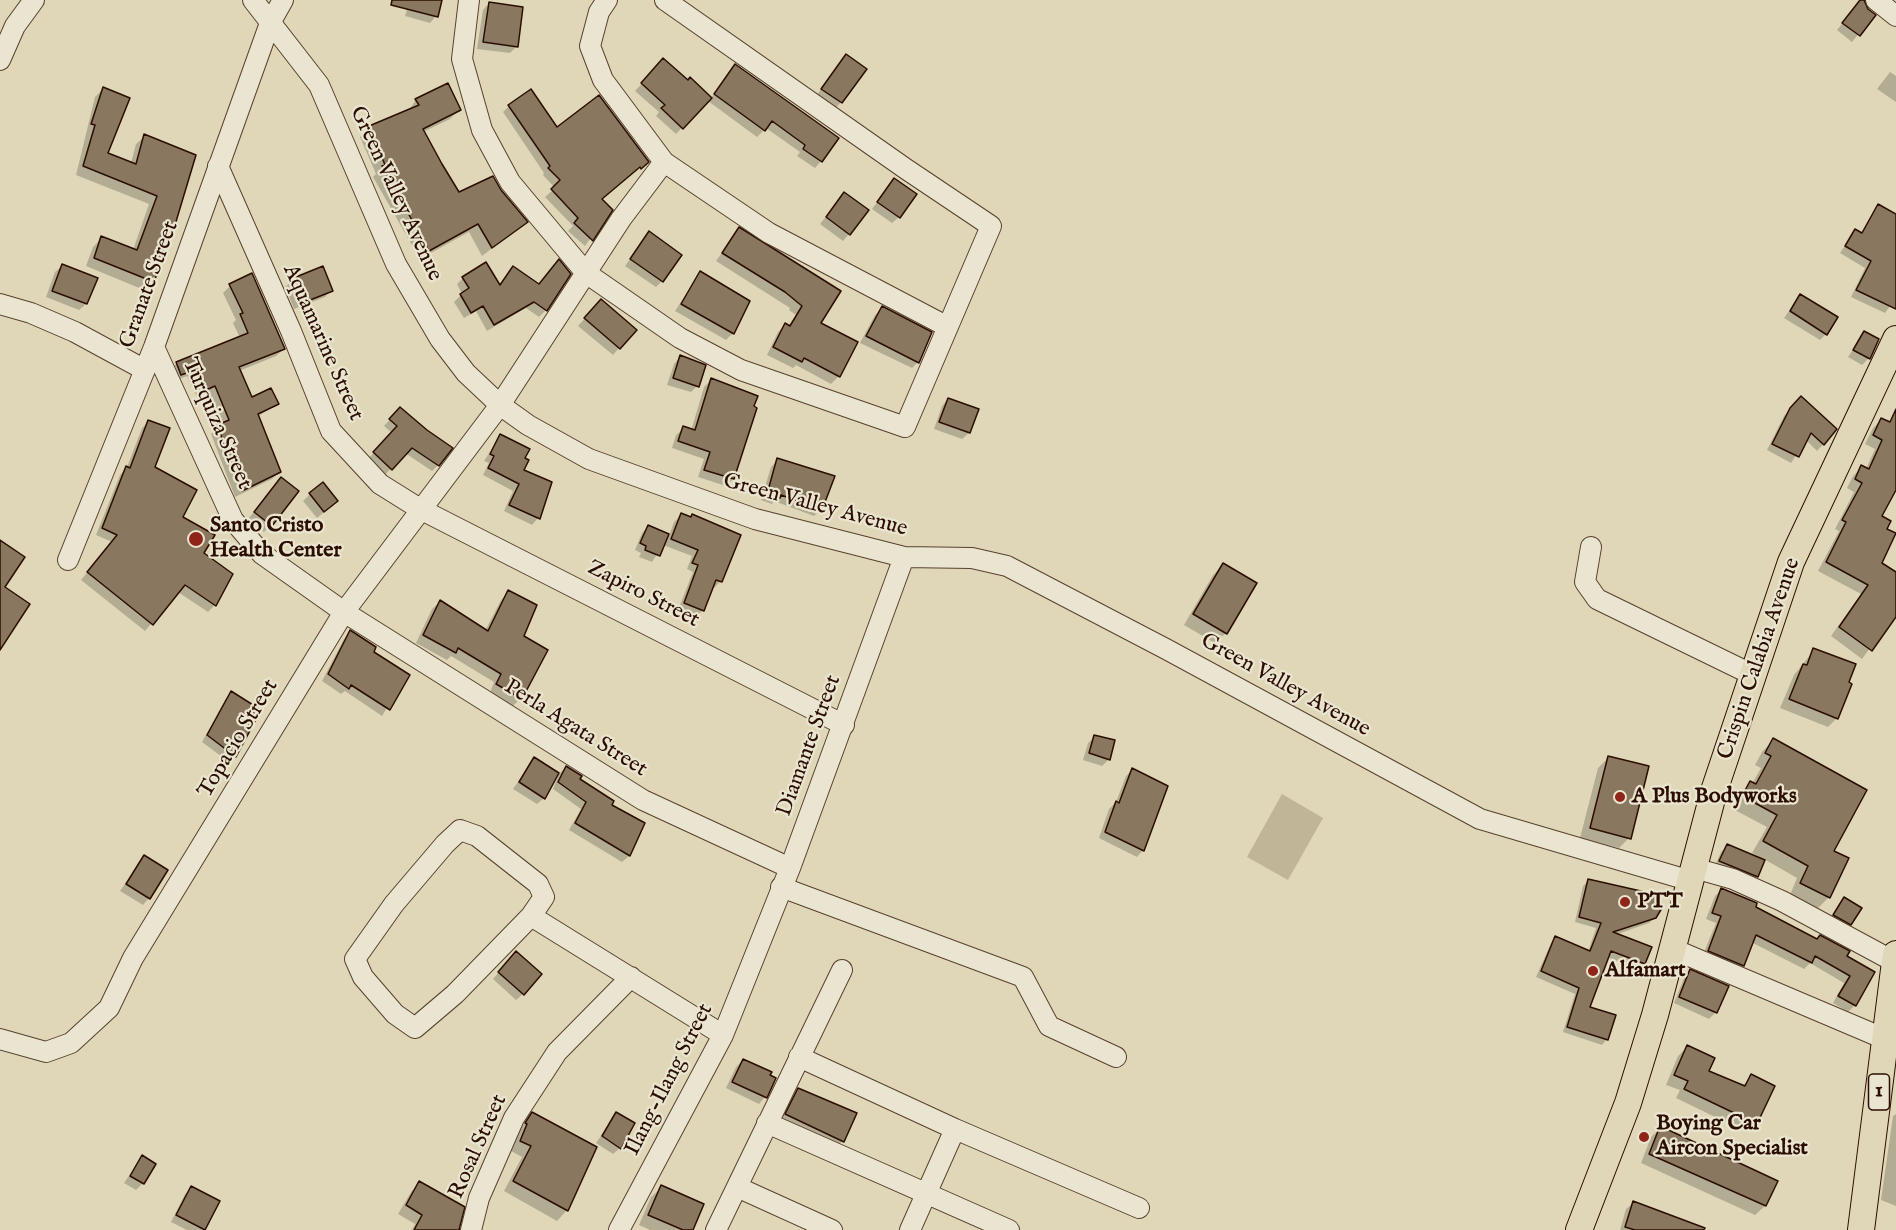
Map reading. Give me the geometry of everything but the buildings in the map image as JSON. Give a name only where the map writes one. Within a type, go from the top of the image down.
[{"type":"main road","name":"Crispin Calabia Avenue","points":[[1579,1230],[1628,1103],[1673,949],[1714,790],[1791,562],[1896,339]]},
{"type":"main road","name":"1","points":[[1861,1230],[1896,954]]},
{"type":"street","points":[[0,60],[15,27],[34,0]]},
{"type":"street","name":"Green Valley Avenue","points":[[253,0],[319,85],[396,264],[440,339],[466,373],[500,405],[528,425],[589,459],[755,519],[904,557],[972,558],[1007,566],[1166,648],[1480,819],[1692,874],[1733,879],[1782,901],[1895,962]]},
{"type":"street","name":"Granate Street","points":[[68,560],[154,347],[270,23],[283,0]]},
{"type":"street","points":[[469,0],[462,59],[482,130],[510,182],[585,273],[680,338],[741,370],[905,426],[946,326],[991,226],[666,0]]},
{"type":"street","points":[[607,0],[599,12],[590,46],[603,80],[664,162],[769,233],[946,326]]},
{"type":"street","points":[[1876,0],[1896,16]]},
{"type":"street","name":"Topacio Street","points":[[0,1039],[46,1052],[71,1043],[109,1008],[133,958],[344,612],[500,405],[585,273],[664,162]]},
{"type":"street","name":"Aquamarine Street","points":[[218,166],[291,331],[331,430],[380,484],[420,509]]},
{"type":"street","points":[[0,304],[32,313],[75,332],[145,370]]},
{"type":"street","name":"Turquiza Street","points":[[154,347],[233,520],[262,554],[344,612]]},
{"type":"street","name":"Zapiro Street","points":[[420,509],[844,724]]},
{"type":"street","points":[[1591,547],[1585,582],[1597,599],[1753,675]]},
{"type":"street","name":"Diamante Street","points":[[757,949],[844,724],[904,557]]},
{"type":"street","name":"Perla Agata Street","points":[[344,612],[643,800],[790,868]]},
{"type":"street","points":[[460,830],[477,836],[538,884],[544,897],[531,916],[455,994],[415,1028],[395,1014],[363,977],[355,959],[394,904],[445,844],[460,830]]},
{"type":"street","points":[[781,887],[1023,977],[1049,1026],[1116,1057]]},
{"type":"street","points":[[531,916],[723,1035]]},
{"type":"street","name":"Ilang-Ilang Street","points":[[619,1230],[723,1035],[757,949]]},
{"type":"street","points":[[1673,949],[1885,1039]]},
{"type":"street","points":[[716,1230],[842,970]]},
{"type":"street","name":"Rosal Street","points":[[471,1230],[479,1198],[514,1119],[557,1052],[631,977]]},
{"type":"street","points":[[799,1057],[955,1129],[1139,1208]]},
{"type":"street","points":[[767,1123],[1009,1230]]},
{"type":"street","points":[[910,1230],[955,1129]]},
{"type":"street","points":[[736,1187],[832,1230]]},
{"type":"shaded area","points":[[1282,794],[1323,818],[1288,880],[1247,857]]},
{"type":"place","name":"Santo Cristo Health Center","points":[[196,539]]},
{"type":"place","name":"A Plus Bodyworks","points":[[1620,797]]},
{"type":"place","name":"PTT","points":[[1625,902]]},
{"type":"place","name":"Alfamart","points":[[1593,971]]},
{"type":"place","name":"Boying Car Aircon Specialist","points":[[1644,1137]]}]
